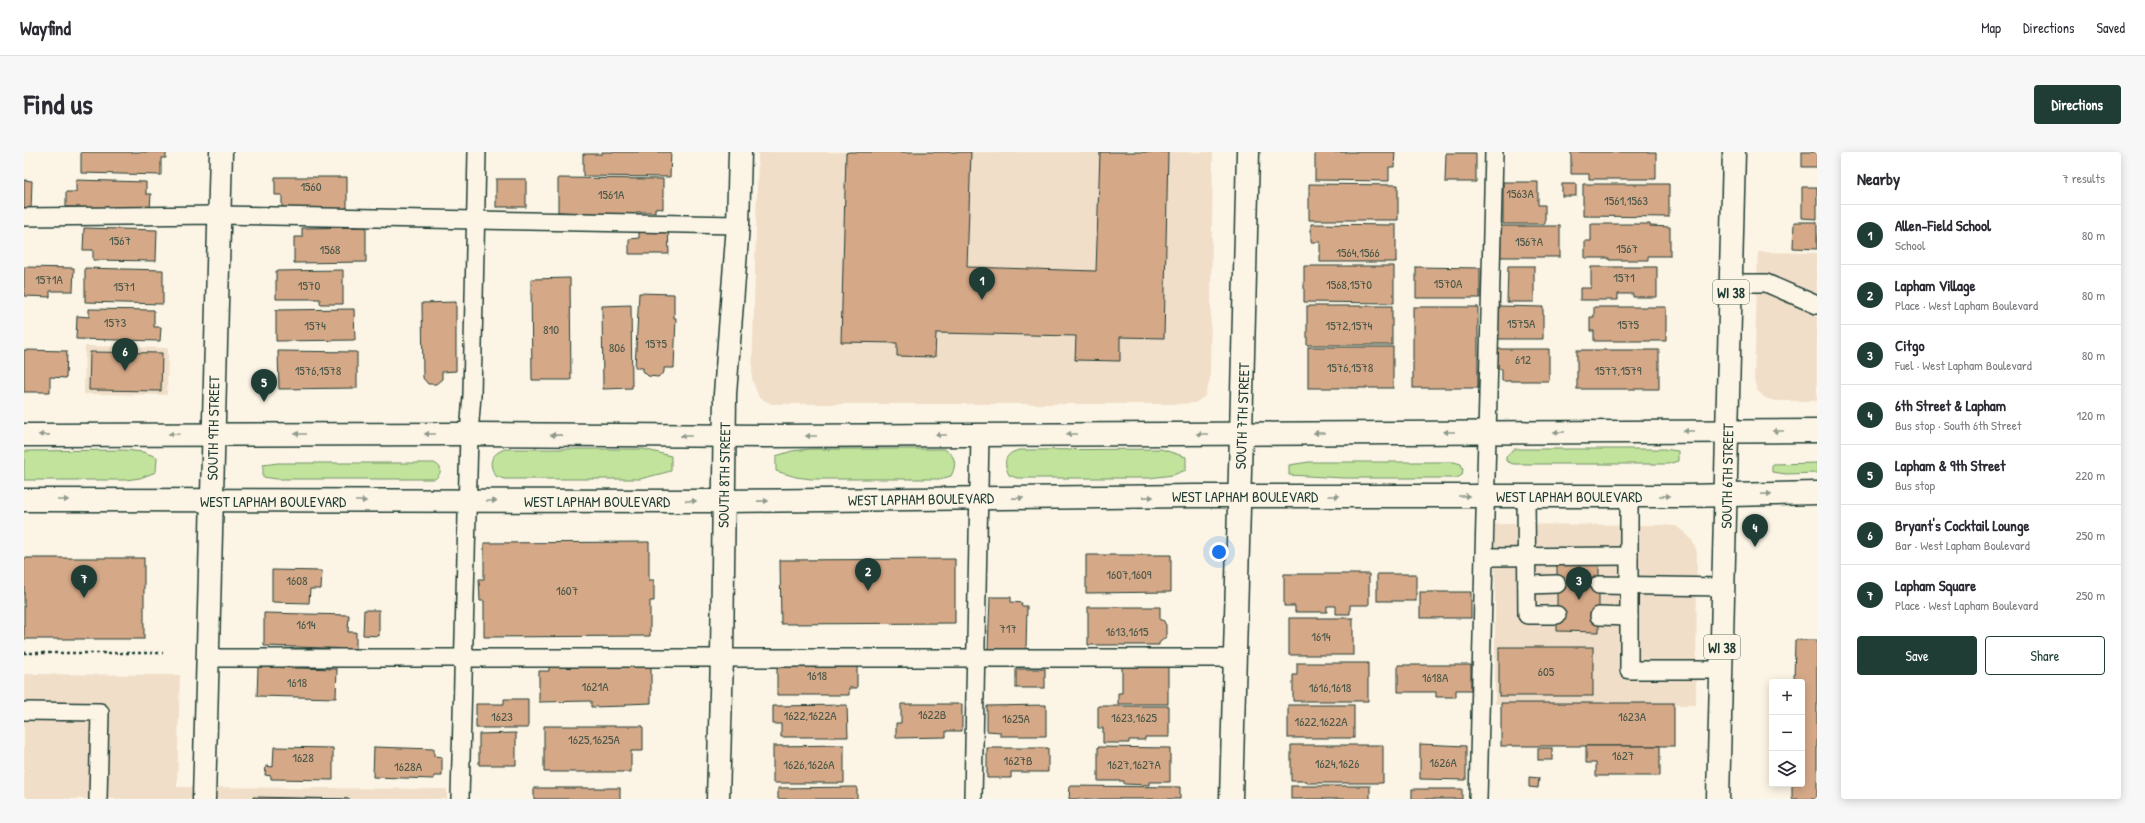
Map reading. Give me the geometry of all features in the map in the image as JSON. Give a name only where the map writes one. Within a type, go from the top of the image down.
[{"type":"street","name":"SOUTH 9TH STREET","points":[[204,799],[221,152]]},
{"type":"street","name":"SOUTH 8TH STREET","points":[[718,799],[722,657],[725,394],[738,225],[740,152]]},
{"type":"street","name":"SOUTH 7TH STREET","points":[[1231,799],[1248,152]]},
{"type":"street","name":"SOUTH 6TH STREET","points":[[1718,799],[1727,495],[1734,152]]},
{"type":"street","points":[[24,435],[469,434],[725,436],[1817,431]]},
{"type":"street","name":"WEST LAPHAM BOULEVARD","points":[[24,500],[724,501],[1239,496],[1628,496],[1817,493]]},
{"type":"lane","points":[[460,799],[469,434],[472,395],[477,152]]},
{"type":"lane","points":[[1478,799],[1494,152]]},
{"type":"lane","points":[[24,218],[219,215],[738,225]]},
{"type":"lane","points":[[1731,283],[1766,283],[1817,305]]},
{"type":"lane","points":[[973,799],[980,435]]},
{"type":"lane","points":[[1526,496],[1527,615],[1557,615]]},
{"type":"lane","points":[[1628,496],[1628,670],[1722,670]]},
{"type":"lane","points":[[1484,557],[1628,556]]},
{"type":"lane","points":[[1527,585],[1557,584]]},
{"type":"lane","points":[[1599,585],[1724,587]]},
{"type":"lane","points":[[1599,616],[1628,617]]},
{"type":"lane","points":[[207,658],[464,659],[976,656],[1234,658]]},
{"type":"lane","points":[[24,711],[100,712],[98,799]]},
{"type":"path","points":[[24,653],[163,653]]},
{"type":"shaded area","points":[[758,152],[1213,152],[1210,380],[1205,396],[1195,403],[1177,404],[772,404],[759,398],[752,379]]},
{"type":"shaded area","points":[[1758,252],[1817,253],[1817,401],[1775,401],[1765,398],[1757,390],[1754,380]]},
{"type":"shaded area","points":[[85,346],[168,348],[167,395],[84,394]]},
{"type":"shaded area","points":[[1495,524],[1661,525],[1676,526],[1684,532],[1692,540],[1697,552],[1696,705],[1495,704]]},
{"type":"shaded area","points":[[24,674],[180,675],[177,787],[447,789],[447,799],[24,799]]},
{"type":"green space","points":[[505,449],[643,449],[671,456],[671,471],[640,479],[504,479],[496,476],[491,463],[496,454]]},
{"type":"green space","points":[[810,449],[944,449],[951,454],[955,464],[951,476],[940,479],[811,479],[796,477],[776,471],[776,456],[792,451]]},
{"type":"green space","points":[[1161,449],[1186,457],[1186,470],[1173,475],[1149,478],[1017,478],[1009,475],[1006,466],[1006,459],[1008,456],[1019,450]]},
{"type":"green space","points":[[1514,449],[1664,449],[1678,451],[1678,461],[1668,464],[1513,464],[1506,461],[1506,456]]},
{"type":"green space","points":[[125,450],[143,452],[157,457],[156,472],[140,478],[126,480],[24,480],[24,451]]},
{"type":"green space","points":[[1309,462],[1454,462],[1461,464],[1463,469],[1462,475],[1457,478],[1343,478],[1289,475],[1289,465]]},
{"type":"green space","points":[[278,463],[434,463],[439,466],[440,472],[435,479],[277,479],[263,477],[263,465]]},
{"type":"green space","points":[[1817,463],[1817,473],[1786,474],[1772,472],[1772,464]]},
{"type":"building","points":[[81,152],[166,152],[166,158],[161,158],[161,175],[81,173]]},
{"type":"building","points":[[602,152],[671,152],[670,177],[583,176],[583,154],[602,154]]},
{"type":"building","points":[[971,152],[967,267],[1096,271],[1100,152],[1168,152],[1164,338],[1120,337],[1120,361],[1075,360],[1076,336],[936,333],[935,357],[897,356],[897,343],[841,342],[846,153]]},
{"type":"building","points":[[1315,152],[1395,152],[1394,167],[1389,167],[1389,181],[1315,180]]},
{"type":"building","points":[[1571,152],[1656,152],[1656,179],[1589,179],[1589,174],[1571,174]]},
{"type":"building","points":[[1802,152],[1817,152],[1817,167],[1802,167]]},
{"type":"building","points":[[1446,153],[1476,153],[1476,182],[1445,182]]},
{"type":"building","points":[[275,177],[347,177],[347,211],[282,210],[282,195],[275,195]]},
{"type":"building","points":[[558,178],[663,179],[663,209],[655,208],[655,212],[636,212],[636,215],[558,212]]},
{"type":"building","points":[[496,179],[526,179],[526,207],[496,207]]},
{"type":"building","points":[[24,180],[32,181],[31,210],[24,210]]},
{"type":"building","points":[[76,180],[146,182],[146,194],[151,194],[150,209],[66,207],[66,192],[76,192]]},
{"type":"building","points":[[1503,182],[1538,182],[1538,205],[1545,205],[1545,224],[1503,224]]},
{"type":"building","points":[[1309,184],[1398,185],[1398,220],[1309,220]]},
{"type":"building","points":[[1562,184],[1576,184],[1576,196],[1562,196]]},
{"type":"building","points":[[1583,184],[1669,184],[1669,217],[1583,216]]},
{"type":"building","points":[[1802,187],[1817,187],[1817,219],[1802,218]]},
{"type":"building","points":[[1794,222],[1817,222],[1817,249],[1793,248]]},
{"type":"building","points":[[1311,224],[1396,225],[1396,262],[1320,262],[1320,242],[1311,242]]},
{"type":"building","points":[[1591,224],[1650,224],[1650,226],[1670,227],[1670,256],[1648,256],[1648,260],[1609,260],[1609,258],[1585,258],[1585,241],[1591,241]]},
{"type":"building","points":[[639,225],[668,225],[669,254],[629,254],[629,239],[639,238]]},
{"type":"building","points":[[1498,226],[1560,226],[1560,257],[1498,257]]},
{"type":"building","points":[[366,227],[366,262],[294,263],[294,237],[302,237],[302,228]]},
{"type":"building","points":[[84,228],[157,230],[156,261],[93,260],[93,250],[83,250]]},
{"type":"building","points":[[1304,266],[1394,266],[1394,303],[1304,302]]},
{"type":"building","points":[[1508,266],[1534,266],[1534,302],[1507,302]]},
{"type":"building","points":[[24,267],[74,268],[73,291],[50,291],[50,297],[24,296]]},
{"type":"building","points":[[1416,267],[1480,268],[1480,298],[1416,298]]},
{"type":"building","points":[[1591,267],[1657,267],[1657,297],[1633,297],[1633,294],[1618,294],[1618,300],[1580,300],[1580,288],[1591,288]]},
{"type":"building","points":[[85,268],[163,270],[163,304],[85,302]]},
{"type":"building","points":[[343,270],[343,304],[320,304],[320,299],[276,299],[276,271]]},
{"type":"building","points":[[570,278],[571,380],[532,380],[531,279]]},
{"type":"building","points":[[639,293],[674,294],[674,318],[676,318],[674,368],[664,368],[664,372],[658,377],[648,376],[643,371],[643,368],[635,368]]},
{"type":"building","points":[[456,302],[456,371],[442,372],[442,379],[436,384],[428,384],[423,378],[422,303]]},
{"type":"building","points":[[631,305],[632,388],[603,389],[602,306]]},
{"type":"building","points":[[1307,306],[1392,306],[1392,345],[1307,345]]},
{"type":"building","points":[[1498,306],[1543,307],[1543,339],[1498,339]]},
{"type":"building","points":[[1413,307],[1478,307],[1478,388],[1413,388]]},
{"type":"building","points":[[1594,307],[1666,307],[1666,341],[1594,341],[1594,331],[1590,331],[1590,317],[1594,317]]},
{"type":"building","points":[[89,309],[154,310],[154,327],[161,327],[160,341],[76,339],[77,316],[89,317]]},
{"type":"building","points":[[354,309],[355,340],[276,341],[276,310]]},
{"type":"building","points":[[1308,347],[1393,347],[1393,388],[1308,388]]},
{"type":"building","points":[[1497,349],[1549,349],[1549,381],[1502,381],[1502,369],[1497,369]]},
{"type":"building","points":[[24,350],[67,351],[66,378],[50,377],[50,392],[24,392]]},
{"type":"building","points":[[1577,350],[1659,350],[1659,389],[1577,389]]},
{"type":"building","points":[[278,351],[357,352],[357,388],[279,389]]},
{"type":"building","points":[[90,352],[162,353],[161,391],[89,390]]},
{"type":"building","points":[[649,542],[649,580],[654,580],[654,601],[650,601],[650,636],[484,637],[484,601],[480,601],[479,579],[484,579],[484,543]]},
{"type":"building","points":[[1086,555],[1171,555],[1171,592],[1086,593]]},
{"type":"building","points":[[24,558],[144,558],[144,639],[24,639]]},
{"type":"building","points":[[955,559],[955,623],[781,624],[780,560]]},
{"type":"building","points":[[1557,562],[1599,563],[1599,632],[1557,631]]},
{"type":"building","points":[[272,570],[322,571],[321,589],[310,589],[309,603],[272,602]]},
{"type":"building","points":[[1284,574],[1369,574],[1369,605],[1350,605],[1350,614],[1336,614],[1336,606],[1327,606],[1327,612],[1295,612],[1295,606],[1284,606]]},
{"type":"building","points":[[1377,574],[1416,574],[1416,601],[1377,601]]},
{"type":"building","points":[[1420,592],[1471,592],[1471,618],[1420,618]]},
{"type":"building","points":[[990,597],[1011,597],[1011,602],[1022,603],[1021,606],[1027,606],[1026,651],[988,649]]},
{"type":"building","points":[[1088,607],[1160,607],[1160,620],[1163,620],[1166,625],[1166,637],[1159,643],[1159,645],[1088,645]]},
{"type":"building","points":[[364,610],[379,610],[379,636],[363,635]]},
{"type":"building","points":[[264,613],[349,615],[348,632],[356,632],[356,649],[264,646]]},
{"type":"building","points":[[1289,618],[1353,618],[1353,655],[1289,655]]},
{"type":"building","points":[[1795,640],[1817,640],[1817,799],[1792,799],[1792,787],[1805,787],[1805,679],[1794,679]]},
{"type":"building","points":[[1499,647],[1593,647],[1593,696],[1499,696]]},
{"type":"building","points":[[651,662],[651,703],[626,704],[626,706],[591,707],[591,701],[539,702],[539,671],[549,671],[549,663]]},
{"type":"building","points":[[777,663],[857,663],[857,688],[849,688],[849,695],[777,695]]},
{"type":"building","points":[[1297,663],[1368,663],[1368,701],[1293,701],[1293,675],[1297,675]]},
{"type":"building","points":[[1122,665],[1168,665],[1168,704],[1118,704],[1118,693],[1122,693]]},
{"type":"building","points":[[1398,665],[1471,665],[1471,690],[1456,690],[1456,697],[1436,697],[1436,692],[1398,692]]},
{"type":"building","points":[[258,667],[337,669],[336,698],[257,696]]},
{"type":"building","points":[[1016,669],[1045,669],[1045,688],[1016,688]]},
{"type":"building","points":[[504,699],[528,699],[528,728],[476,728],[476,704],[504,704]]},
{"type":"building","points":[[1501,703],[1674,703],[1674,746],[1501,746]]},
{"type":"building","points":[[901,704],[962,704],[962,731],[946,731],[946,737],[896,738],[896,723],[901,723]]},
{"type":"building","points":[[847,705],[848,737],[781,737],[781,724],[773,724],[773,706]]},
{"type":"building","points":[[1046,705],[1046,736],[1000,736],[1000,732],[987,731],[987,706]]},
{"type":"building","points":[[1288,705],[1354,705],[1354,738],[1288,738]]},
{"type":"building","points":[[1098,706],[1169,706],[1169,737],[1145,737],[1145,740],[1129,740],[1129,743],[1103,743],[1103,728],[1098,728]]},
{"type":"building","points":[[544,726],[643,726],[643,751],[631,751],[631,772],[544,772]]},
{"type":"building","points":[[516,733],[516,765],[479,765],[479,734]]},
{"type":"building","points":[[1420,744],[1466,746],[1466,780],[1420,779]]},
{"type":"building","points":[[844,745],[844,783],[773,783],[773,746]]},
{"type":"building","points":[[1291,745],[1383,745],[1383,783],[1307,783],[1307,781],[1291,781]]},
{"type":"building","points":[[1586,746],[1660,746],[1660,776],[1596,776],[1596,763],[1586,763]]},
{"type":"building","points":[[274,747],[333,748],[333,780],[271,779],[271,776],[265,775],[266,766],[273,767]]},
{"type":"building","points":[[374,747],[434,749],[434,756],[442,757],[442,776],[434,776],[434,779],[373,777]]},
{"type":"building","points":[[1098,747],[1170,748],[1170,782],[1149,782],[1149,785],[1124,784],[1124,781],[1098,781]]},
{"type":"building","points":[[987,748],[1048,748],[1048,772],[1011,772],[1011,778],[987,778]]},
{"type":"building","points":[[1538,748],[1552,748],[1552,760],[1538,760]]},
{"type":"building","points":[[1529,777],[1539,778],[1538,788],[1529,787]]},
{"type":"building","points":[[1070,786],[1180,787],[1180,799],[1069,799]]},
{"type":"building","points":[[1291,786],[1370,786],[1370,799],[1291,799]]},
{"type":"building","points":[[857,787],[857,799],[778,799],[778,788]]},
{"type":"building","points":[[534,788],[620,788],[620,799],[534,799]]},
{"type":"building","points":[[1412,789],[1462,789],[1462,799],[1412,799]]},
{"type":"building","points":[[253,797],[350,799],[253,799]]},
{"type":"place","name":"Allen-Field School","points":[[982,300]]},
{"type":"place","name":"Bryant's Cocktail Lounge","points":[[125,371]]},
{"type":"place","name":"Lapham & 9th Street","points":[[264,402]]},
{"type":"place","name":"6th Street & Lapham","points":[[1755,547]]},
{"type":"place","name":"Lapham Village","points":[[868,591]]},
{"type":"place","name":"Lapham Square","points":[[84,598]]},
{"type":"place","name":"Citgo","points":[[1579,600]]}]
